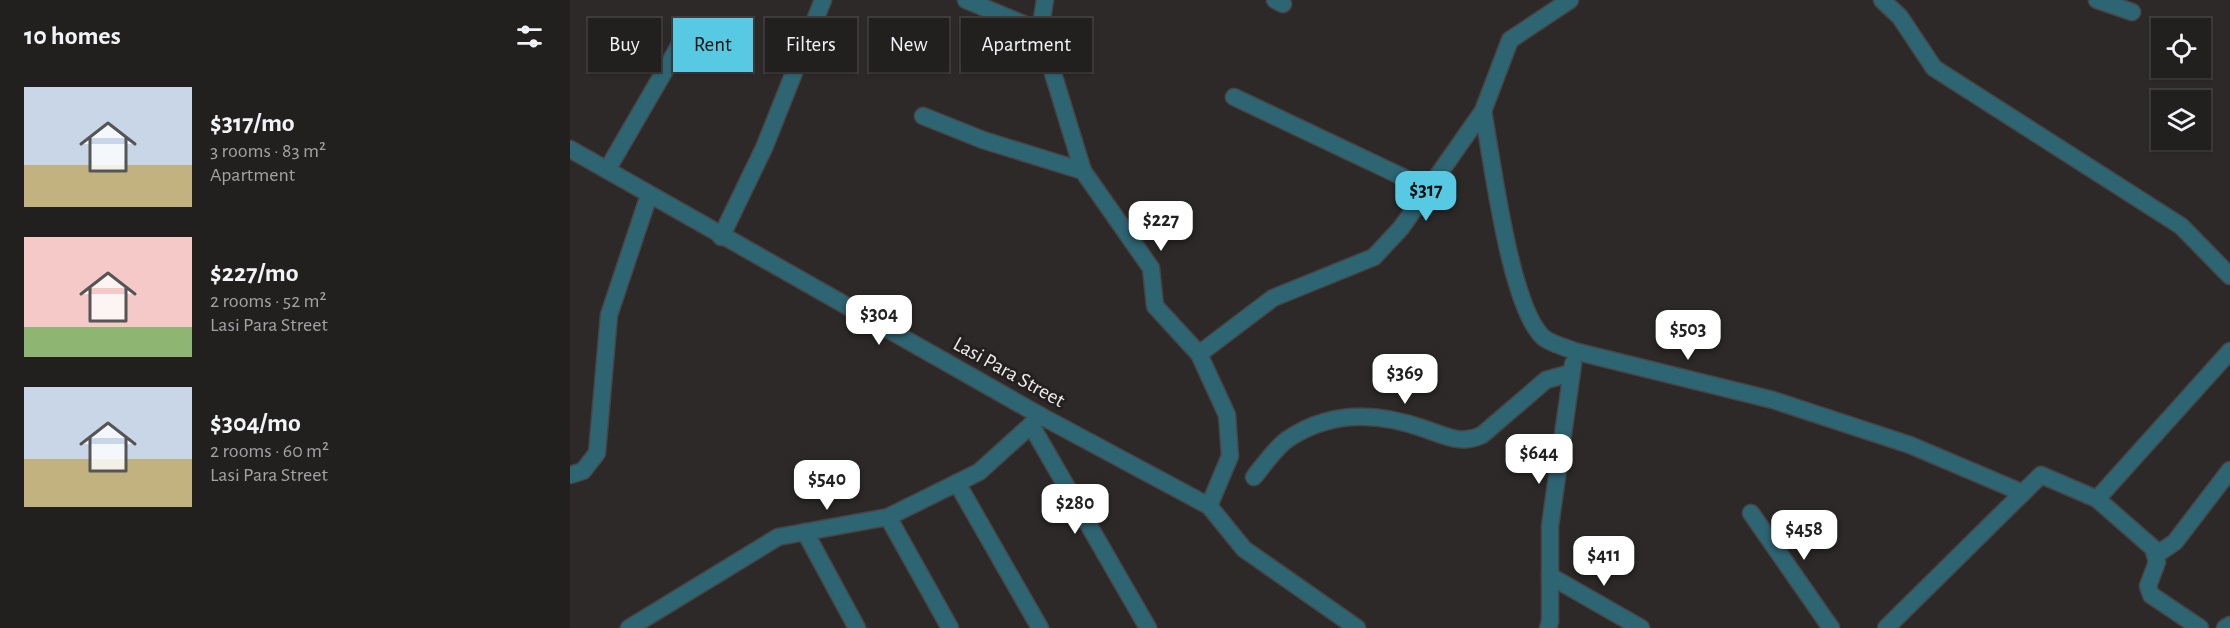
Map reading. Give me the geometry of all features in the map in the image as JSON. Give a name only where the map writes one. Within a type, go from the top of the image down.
[{"type":"street","points":[[721,237],[764,148],[823,0]]},
{"type":"street","points":[[966,0],[1009,18]]},
{"type":"street","points":[[1042,18],[1045,0]]},
{"type":"street","points":[[1200,354],[1273,298],[1374,257],[1401,228],[1483,111],[1510,40],[1570,0]]},
{"type":"street","points":[[1882,0],[1900,17],[1934,68],[2181,226],[2230,276]]},
{"type":"street","points":[[2097,0],[2132,12]]},
{"type":"street","points":[[607,170],[673,57]]},
{"type":"street","points":[[1053,72],[1083,171],[1152,268],[1155,306],[1200,354],[1227,415],[1230,456],[1209,506],[1244,549],[1357,628]]},
{"type":"street","points":[[1234,97],[1428,189]]},
{"type":"street","points":[[1483,111],[1508,252],[1532,324],[1545,339],[1574,351],[1773,400],[1910,445],[2023,493]]},
{"type":"street","points":[[923,116],[983,140],[1083,171]]},
{"type":"street","name":"Lasi Para Street","points":[[570,149],[1036,421],[1209,506]]},
{"type":"street","points":[[570,475],[583,471],[597,453],[609,315],[649,195]]},
{"type":"street","points":[[1548,628],[1550,622],[1550,526],[1574,351]]},
{"type":"street","points":[[2097,499],[2230,351]]},
{"type":"street","points":[[1254,477],[1286,440],[1309,427],[1345,415],[1370,415],[1412,424],[1461,441],[1472,440],[1482,435],[1546,380],[1571,373]]},
{"type":"street","points":[[629,628],[778,537],[888,517],[979,472],[1036,421],[1148,628]]},
{"type":"street","points":[[2156,555],[2175,542],[2230,470]]},
{"type":"street","points":[[1886,628],[2041,475],[2097,499],[2153,548],[2157,562],[2148,586],[2151,595],[2200,628]]},
{"type":"street","points":[[957,483],[1040,628]]},
{"type":"street","points":[[1751,513],[1831,628]]},
{"type":"street","points":[[888,517],[950,628]]},
{"type":"street","points":[[805,532],[857,628]]},
{"type":"street","points":[[1550,576],[1641,628]]},
{"type":"street","points":[[2225,628],[2230,625]]}]
